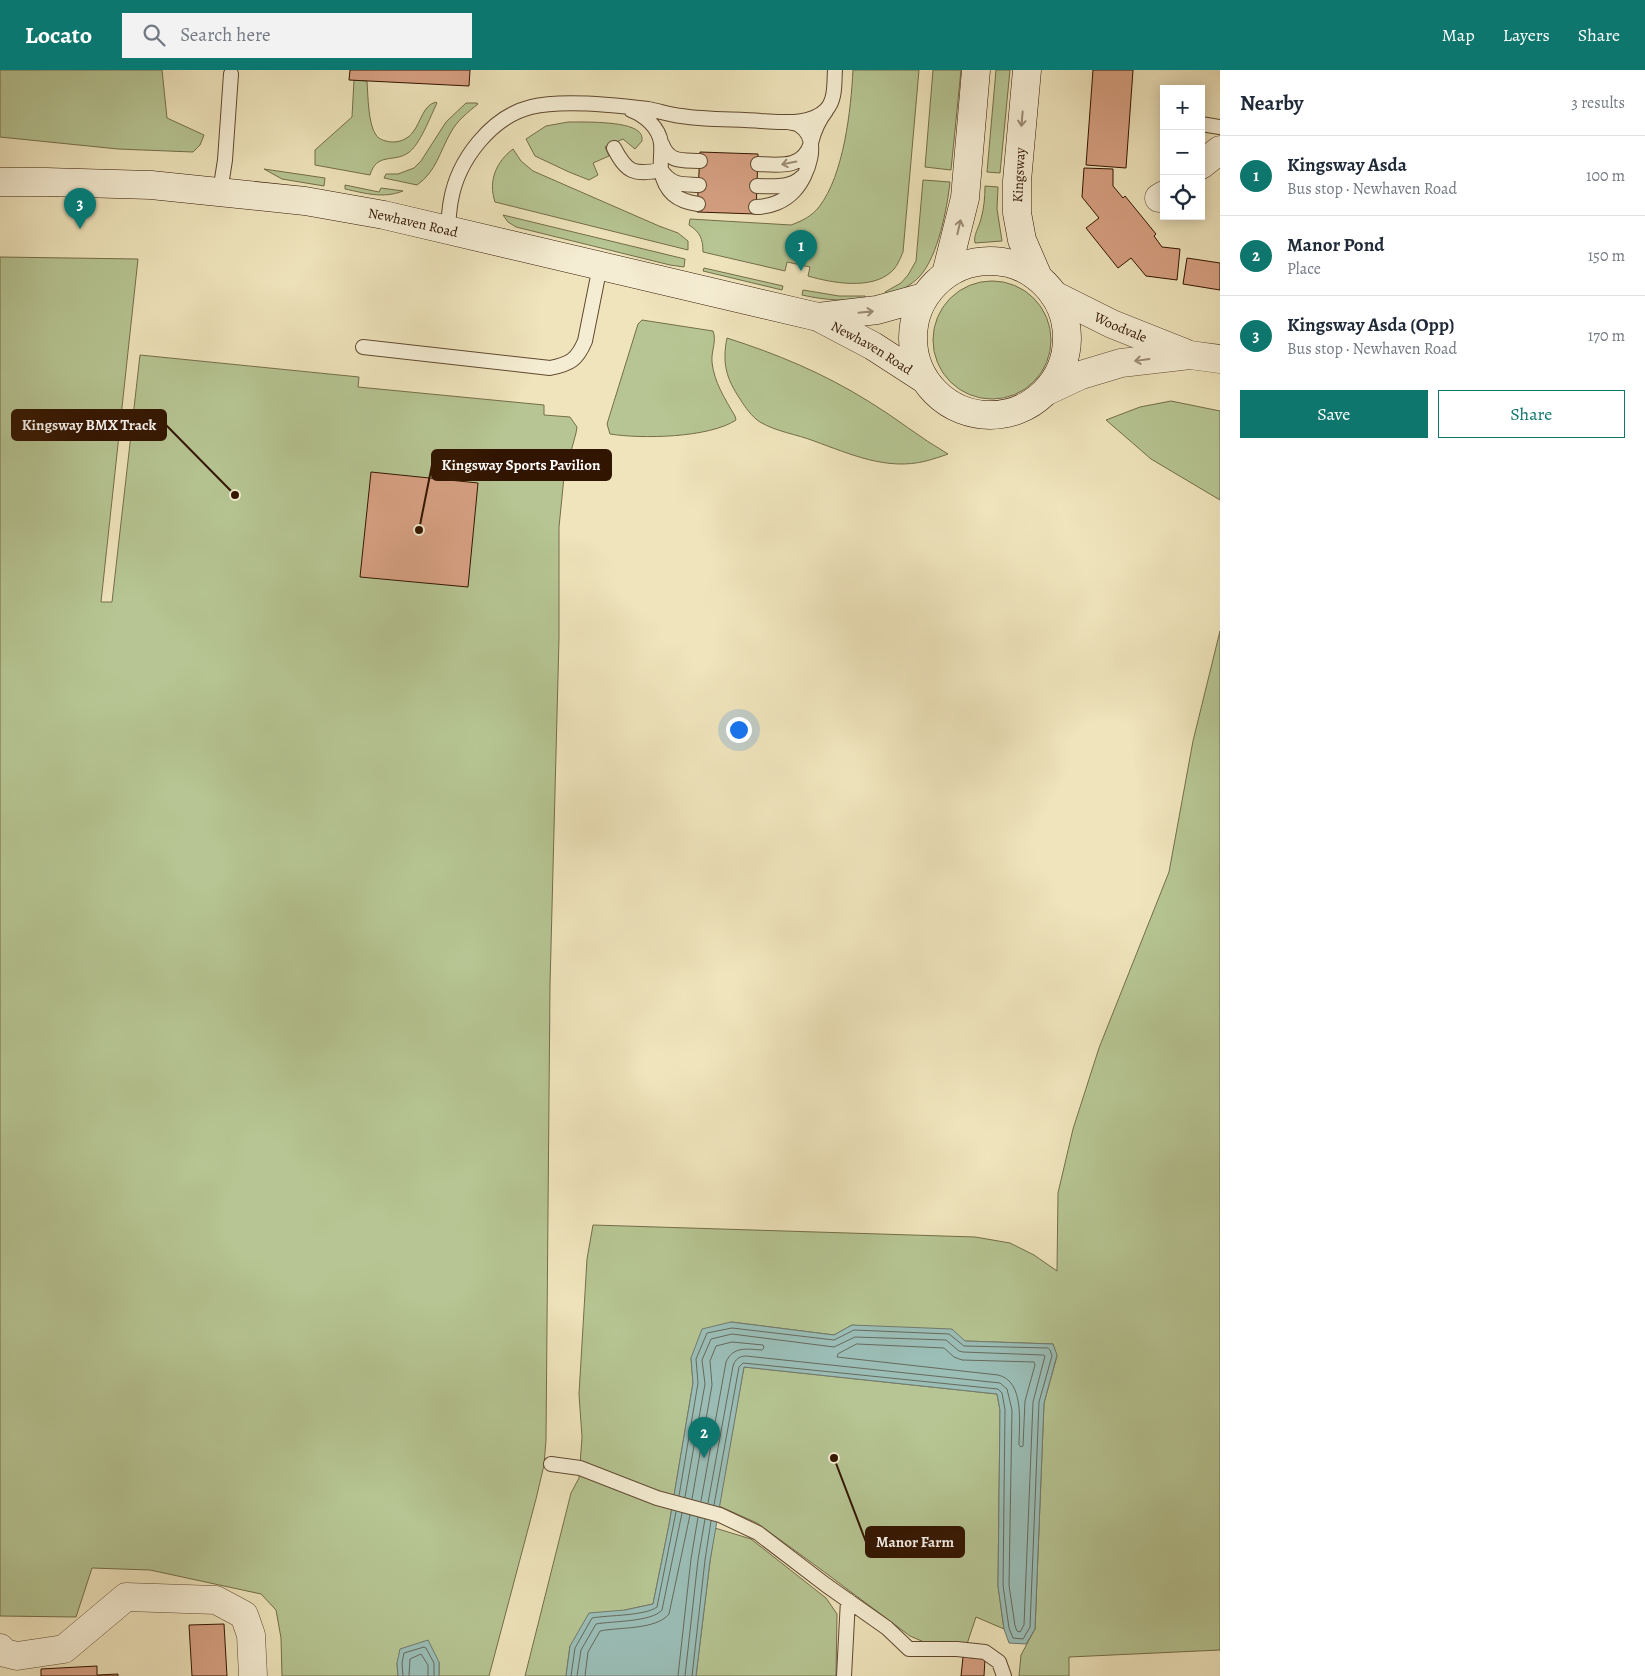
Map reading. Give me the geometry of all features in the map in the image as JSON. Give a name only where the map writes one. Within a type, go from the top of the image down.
[{"type":"street","points":[[946,274],[965,198],[976,70]]},
{"type":"street","name":"Kingsway","points":[[1027,70],[1017,181],[1017,214],[1022,240],[1046,286]]},
{"type":"street","points":[[1205,162],[1220,150]]},
{"type":"street","name":"Newhaven Road","points":[[0,182],[151,185],[305,201],[384,215],[818,317],[873,346],[924,379]]},
{"type":"street","points":[[993,261],[1016,266],[1046,286],[1065,318],[1067,344],[1061,369],[1047,391],[1029,406],[1006,414],[983,416],[960,410],[940,397],[924,379],[916,360],[912,338],[916,317],[924,297],[946,274],[968,264],[993,261]]},
{"type":"street","name":"Woodvale","points":[[1046,286],[1112,324],[1190,355]]},
{"type":"street","name":"Newhaven Road","points":[[818,317],[877,310],[924,297]]},
{"type":"street","name":"Woodvale","points":[[1047,391],[1081,375],[1110,365],[1190,355],[1220,359]]},
{"type":"street","points":[[0,1648],[5,1653],[17,1656],[64,1649],[126,1597],[216,1600],[244,1615],[251,1635],[253,1676]]},
{"type":"lane","points":[[758,164],[788,164],[804,157],[817,124],[832,100],[834,70]]},
{"type":"lane","points":[[220,192],[225,160],[231,74]]},
{"type":"lane","points":[[448,230],[451,198],[459,174],[472,150],[487,131],[531,107],[556,104],[623,106],[689,117],[798,124],[807,133],[810,144],[810,163],[806,173],[793,192],[784,199],[772,205],[756,207]]},
{"type":"lane","points":[[623,106],[637,112],[648,120],[657,131],[664,151],[670,157],[678,160],[700,161]]},
{"type":"lane","points":[[787,122],[810,119],[827,109]]},
{"type":"lane","points":[[1205,125],[1220,127]]},
{"type":"lane","points":[[661,142],[661,170],[669,190],[675,197],[683,201],[698,204]]},
{"type":"lane","points":[[614,148],[621,161],[636,173],[661,170]]},
{"type":"lane","points":[[661,170],[673,182],[699,185]]},
{"type":"lane","points":[[757,186],[790,184],[799,180],[806,173]]},
{"type":"lane","points":[[363,347],[550,368],[563,366],[574,360],[581,352],[585,341],[600,266]]},
{"type":"lane","points":[[550,1464],[580,1468],[622,1486],[720,1515],[758,1532],[888,1628],[909,1649],[957,1649],[985,1652],[999,1662],[1004,1676]]},
{"type":"lane","points":[[844,1676],[848,1600]]},
{"type":"green space","points":[[0,70],[162,70],[167,118],[204,135],[200,145],[193,152],[118,149],[0,137]]},
{"type":"green space","points":[[853,70],[919,70],[903,252],[895,268],[883,278],[873,281],[840,283],[808,276],[810,267],[787,262],[785,271],[703,252],[700,236],[689,225],[690,219],[791,225],[806,218],[819,207],[828,194],[835,178],[845,141]]},
{"type":"green space","points":[[933,70],[961,70],[951,170],[925,167]]},
{"type":"green space","points":[[996,70],[1010,70],[1000,173],[987,172]]},
{"type":"green space","points":[[354,80],[367,81],[371,124],[377,137],[386,141],[399,141],[409,136],[428,107],[437,103],[417,144],[402,156],[377,163],[370,175],[315,165],[315,150],[352,117]]},
{"type":"green space","points":[[466,103],[478,104],[453,128],[433,168],[423,180],[417,185],[384,178],[386,174],[398,174],[414,168],[421,161],[446,122]]},
{"type":"green space","points":[[568,122],[624,125],[639,132],[642,136],[642,141],[635,149],[623,139],[605,147],[609,156],[593,163],[598,175],[589,180],[535,156],[526,139],[546,126]]},
{"type":"green space","points":[[513,149],[521,161],[533,171],[678,233],[688,241],[688,250],[495,202],[492,187],[495,172],[502,160]]},
{"type":"green space","points":[[264,169],[325,178],[324,186],[282,179]]},
{"type":"green space","points":[[923,180],[950,182],[947,205],[937,245],[920,276],[909,285],[887,296],[885,292],[901,283],[916,261]]},
{"type":"green space","points":[[345,185],[379,192],[381,188],[403,191],[388,195],[374,195],[345,189]]},
{"type":"green space","points":[[985,186],[998,187],[997,209],[1002,241],[975,243],[975,234],[983,211]]},
{"type":"green space","points":[[503,215],[685,259],[684,267],[516,227],[508,222]]},
{"type":"green space","points":[[0,257],[138,259],[101,602],[112,602],[140,355],[359,377],[358,387],[544,405],[544,415],[570,417],[577,427],[564,477],[559,527],[559,638],[550,985],[546,1440],[544,1465],[536,1499],[489,1676],[439,1676],[439,1662],[397,1663],[398,1676],[282,1676],[281,1638],[276,1610],[261,1594],[150,1570],[92,1568],[76,1617],[0,1616]]},
{"type":"green space","points":[[704,268],[783,286],[782,290],[703,271]]},
{"type":"green space","points":[[992,281],[1015,285],[1034,298],[1047,317],[1051,340],[1047,363],[1034,382],[1015,395],[992,399],[969,395],[950,382],[937,363],[933,340],[937,317],[950,298],[969,285]]},
{"type":"green space","points":[[803,290],[839,296],[865,296],[866,300],[818,298],[802,295]]},
{"type":"green space","points":[[642,320],[713,331],[713,369],[736,420],[709,430],[674,436],[623,436],[610,434],[607,424],[638,324]]},
{"type":"green space","points":[[727,338],[817,373],[878,407],[948,454],[911,464],[869,460],[766,425],[749,412],[731,384],[725,363]]},
{"type":"green space","points":[[1171,401],[1220,411],[1220,500],[1151,459],[1106,420],[1140,407]]},
{"type":"green space","points":[[1220,631],[1220,1650],[1069,1657],[1069,1676],[1019,1676],[1021,1655],[1035,1629],[1044,1403],[1057,1356],[1053,1344],[965,1341],[852,1325],[834,1335],[731,1322],[691,1358],[693,1383],[669,1525],[653,1604],[625,1610],[570,1646],[566,1676],[525,1676],[571,1493],[579,1478],[582,1437],[579,1394],[587,1259],[593,1225],[975,1237],[1010,1243],[1034,1255],[1057,1271],[1058,1193],[1073,1129],[1099,1048],[1169,872],[1193,741]]},
{"type":"green space","points":[[744,1367],[997,1394],[1000,1410],[998,1586],[1004,1629],[976,1617],[967,1644],[924,1642],[910,1636],[757,1523],[719,1506]]},
{"type":"green space","points":[[715,1528],[751,1539],[826,1598],[837,1614],[836,1676],[696,1676]]},
{"type":"water","points":[[731,1322],[834,1335],[852,1325],[952,1329],[965,1341],[1053,1344],[1057,1355],[1044,1403],[1035,1629],[1026,1644],[1009,1643],[1004,1629],[998,1586],[1000,1410],[997,1394],[744,1367],[710,1561],[696,1676],[566,1676],[570,1646],[589,1613],[625,1610],[653,1604],[669,1525],[693,1383],[691,1358],[702,1329]]},
{"type":"water","points":[[428,1640],[439,1662],[439,1676],[398,1676],[397,1663],[400,1649]]},
{"type":"building","points":[[350,70],[470,70],[469,86],[349,80]]},
{"type":"building","points":[[1093,70],[1133,70],[1126,168],[1086,165]]},
{"type":"building","points":[[700,152],[758,154],[756,214],[697,212]]},
{"type":"building","points":[[1084,168],[1113,169],[1113,186],[1123,198],[1125,196],[1156,234],[1154,236],[1162,247],[1180,249],[1177,280],[1146,276],[1131,258],[1118,268],[1086,228],[1099,218],[1082,197]]},
{"type":"building","points":[[1187,258],[1220,263],[1220,290],[1183,284]]},
{"type":"building","points":[[371,472],[478,483],[468,587],[360,577]]},
{"type":"building","points":[[224,1624],[227,1676],[192,1676],[189,1625]]},
{"type":"building","points":[[963,1657],[985,1659],[984,1676],[961,1676]]},
{"type":"building","points":[[97,1666],[97,1675],[118,1674],[118,1676],[41,1676],[41,1669]]},
{"type":"place","name":"Kingsway Asda (Opp)","points":[[80,229]]},
{"type":"place","name":"Kingsway Asda","points":[[801,271]]},
{"type":"place","name":"Kingsway BMX Track","points":[[235,495]]},
{"type":"place","name":"Kingsway Sports Pavilion","points":[[419,530]]},
{"type":"place","name":"Manor Pond","points":[[704,1458]]},
{"type":"place","name":"Manor Farm","points":[[834,1458]]}]
